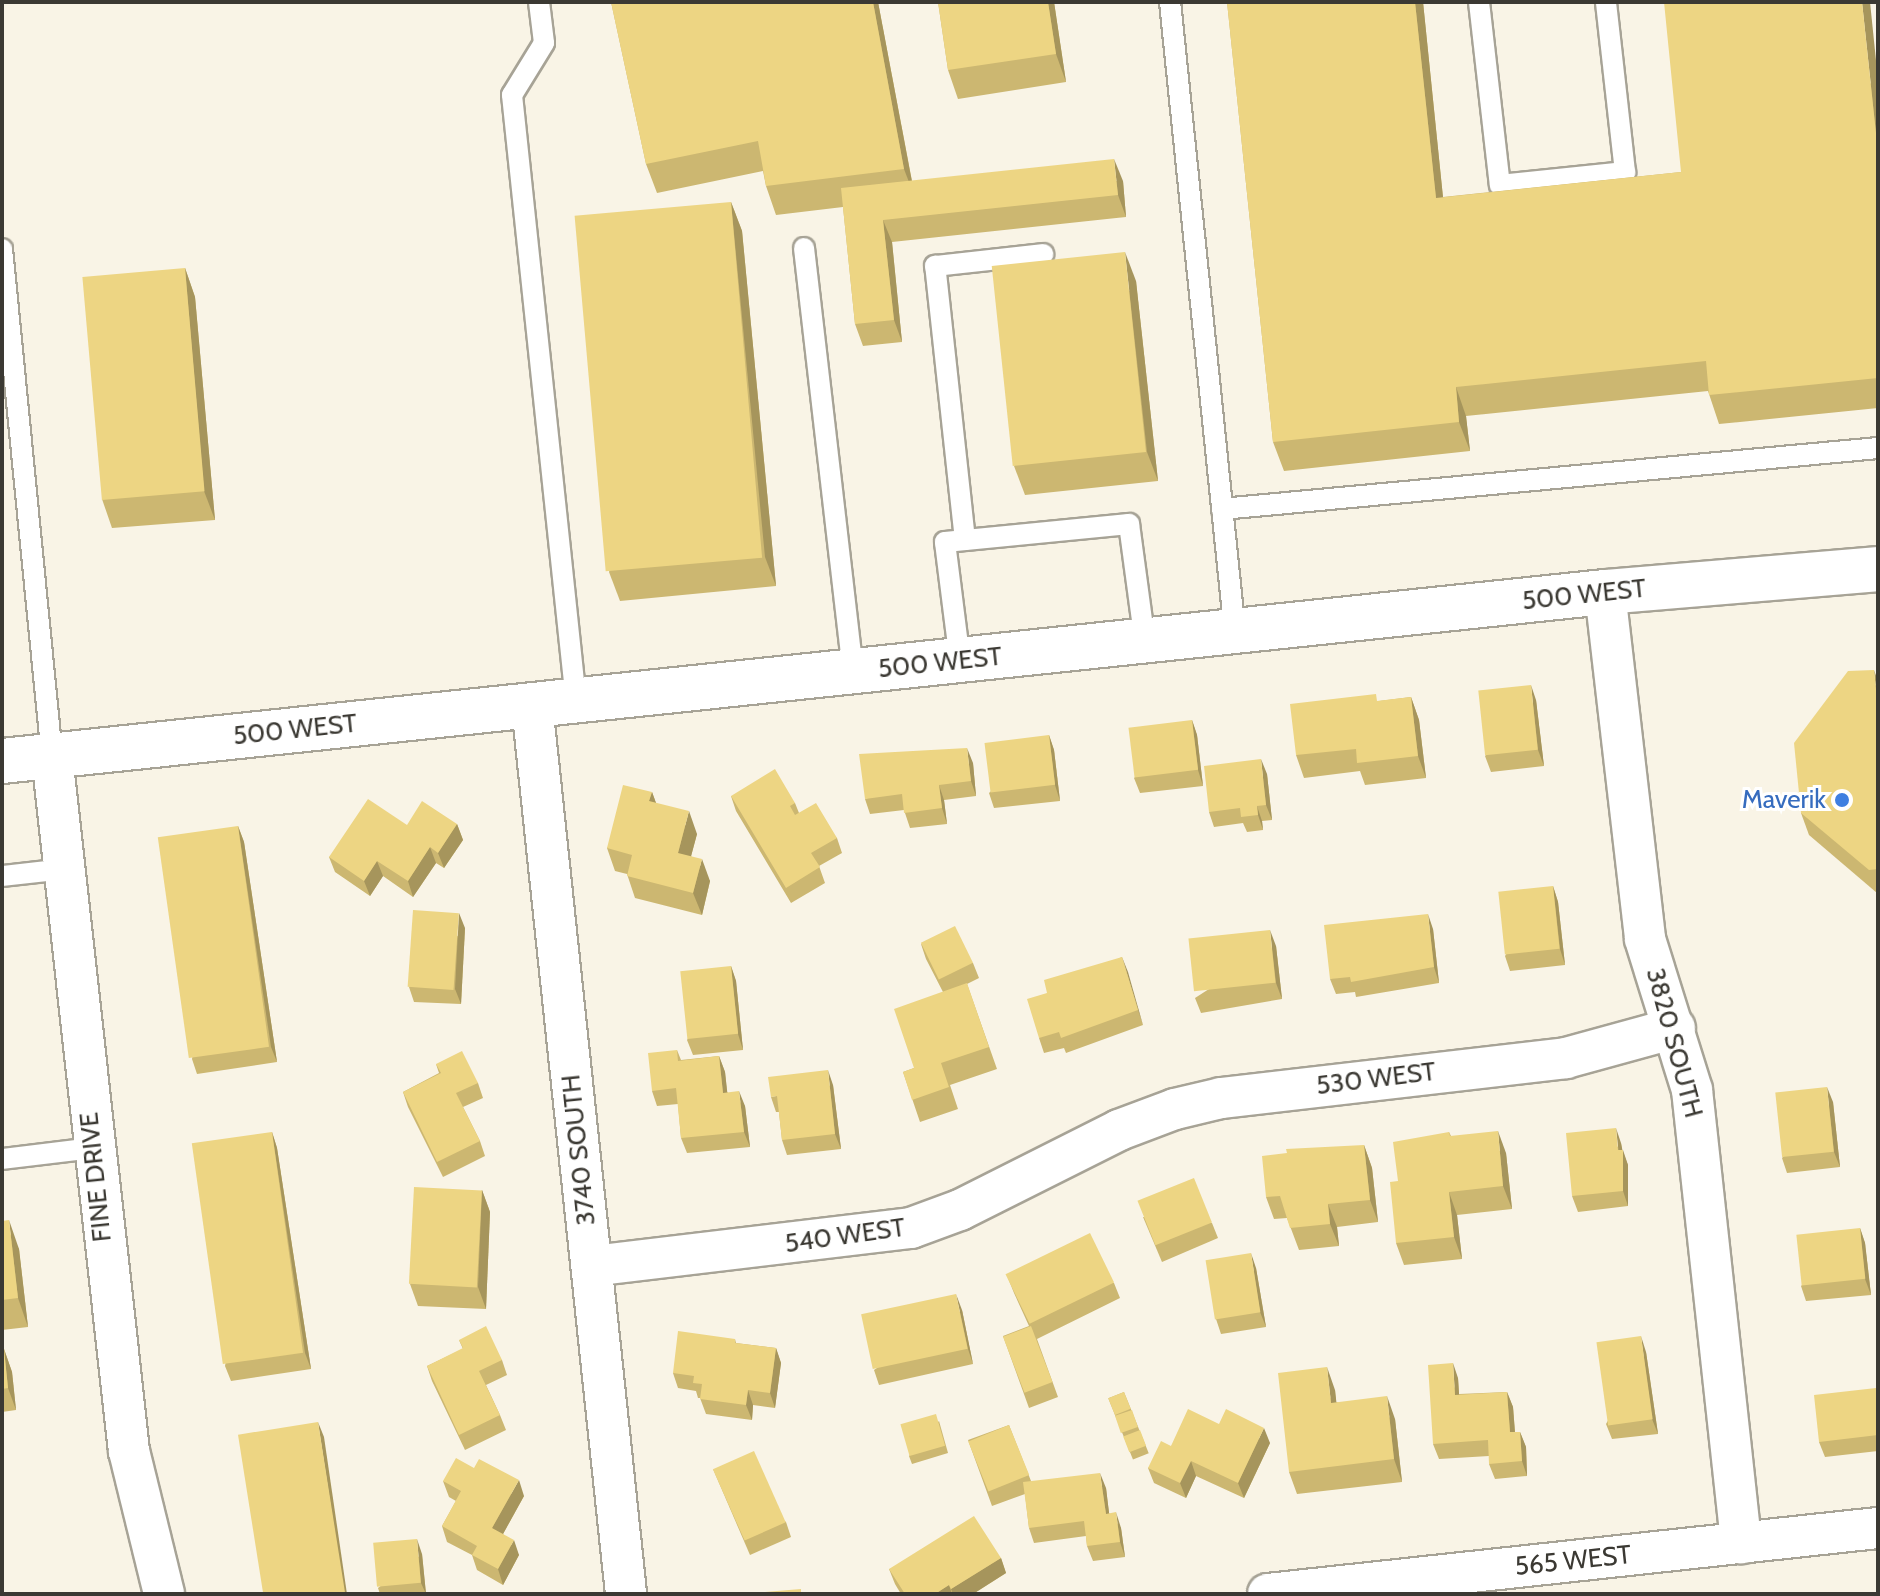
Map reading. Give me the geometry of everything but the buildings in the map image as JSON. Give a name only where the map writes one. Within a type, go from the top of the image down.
[{"type":"main road","name":"500 WEST","points":[[2,761],[1605,592],[1878,569]]},
{"type":"street","name":"3820 SOUTH","points":[[1605,592],[1645,939],[1675,1028],[1695,1118],[1741,1543]]},
{"type":"street","name":"3740 SOUTH","points":[[532,705],[626,1594]]},
{"type":"street","name":"FINE DRIVE","points":[[52,756],[93,1148],[129,1451],[164,1594]]},
{"type":"street","name":"530 WEST","points":[[1081,1147],[1175,1109],[1221,1098],[1566,1058],[1675,1028]]},
{"type":"street","name":"540 WEST","points":[[592,1266],[911,1228],[995,1193],[1081,1147]]},
{"type":"street","name":"565 WEST","points":[[1268,1594],[1878,1528]]},
{"type":"lane","points":[[539,2],[544,43],[512,95],[576,701]]},
{"type":"lane","points":[[1170,2],[1235,633]]},
{"type":"lane","points":[[1479,2],[1500,185],[1625,172],[1606,2]]},
{"type":"lane","points":[[804,248],[853,672]]},
{"type":"lane","points":[[2,249],[52,756]]},
{"type":"lane","points":[[965,540],[935,266],[1043,254]]},
{"type":"lane","points":[[1222,509],[1878,448]]},
{"type":"lane","points":[[960,661],[945,542],[1129,524],[1145,642]]},
{"type":"lane","points":[[2,876],[64,869]]},
{"type":"lane","points":[[2,1159],[93,1148]]},
{"type":"place","name":"Maverik","points":[[1842,800]]}]
